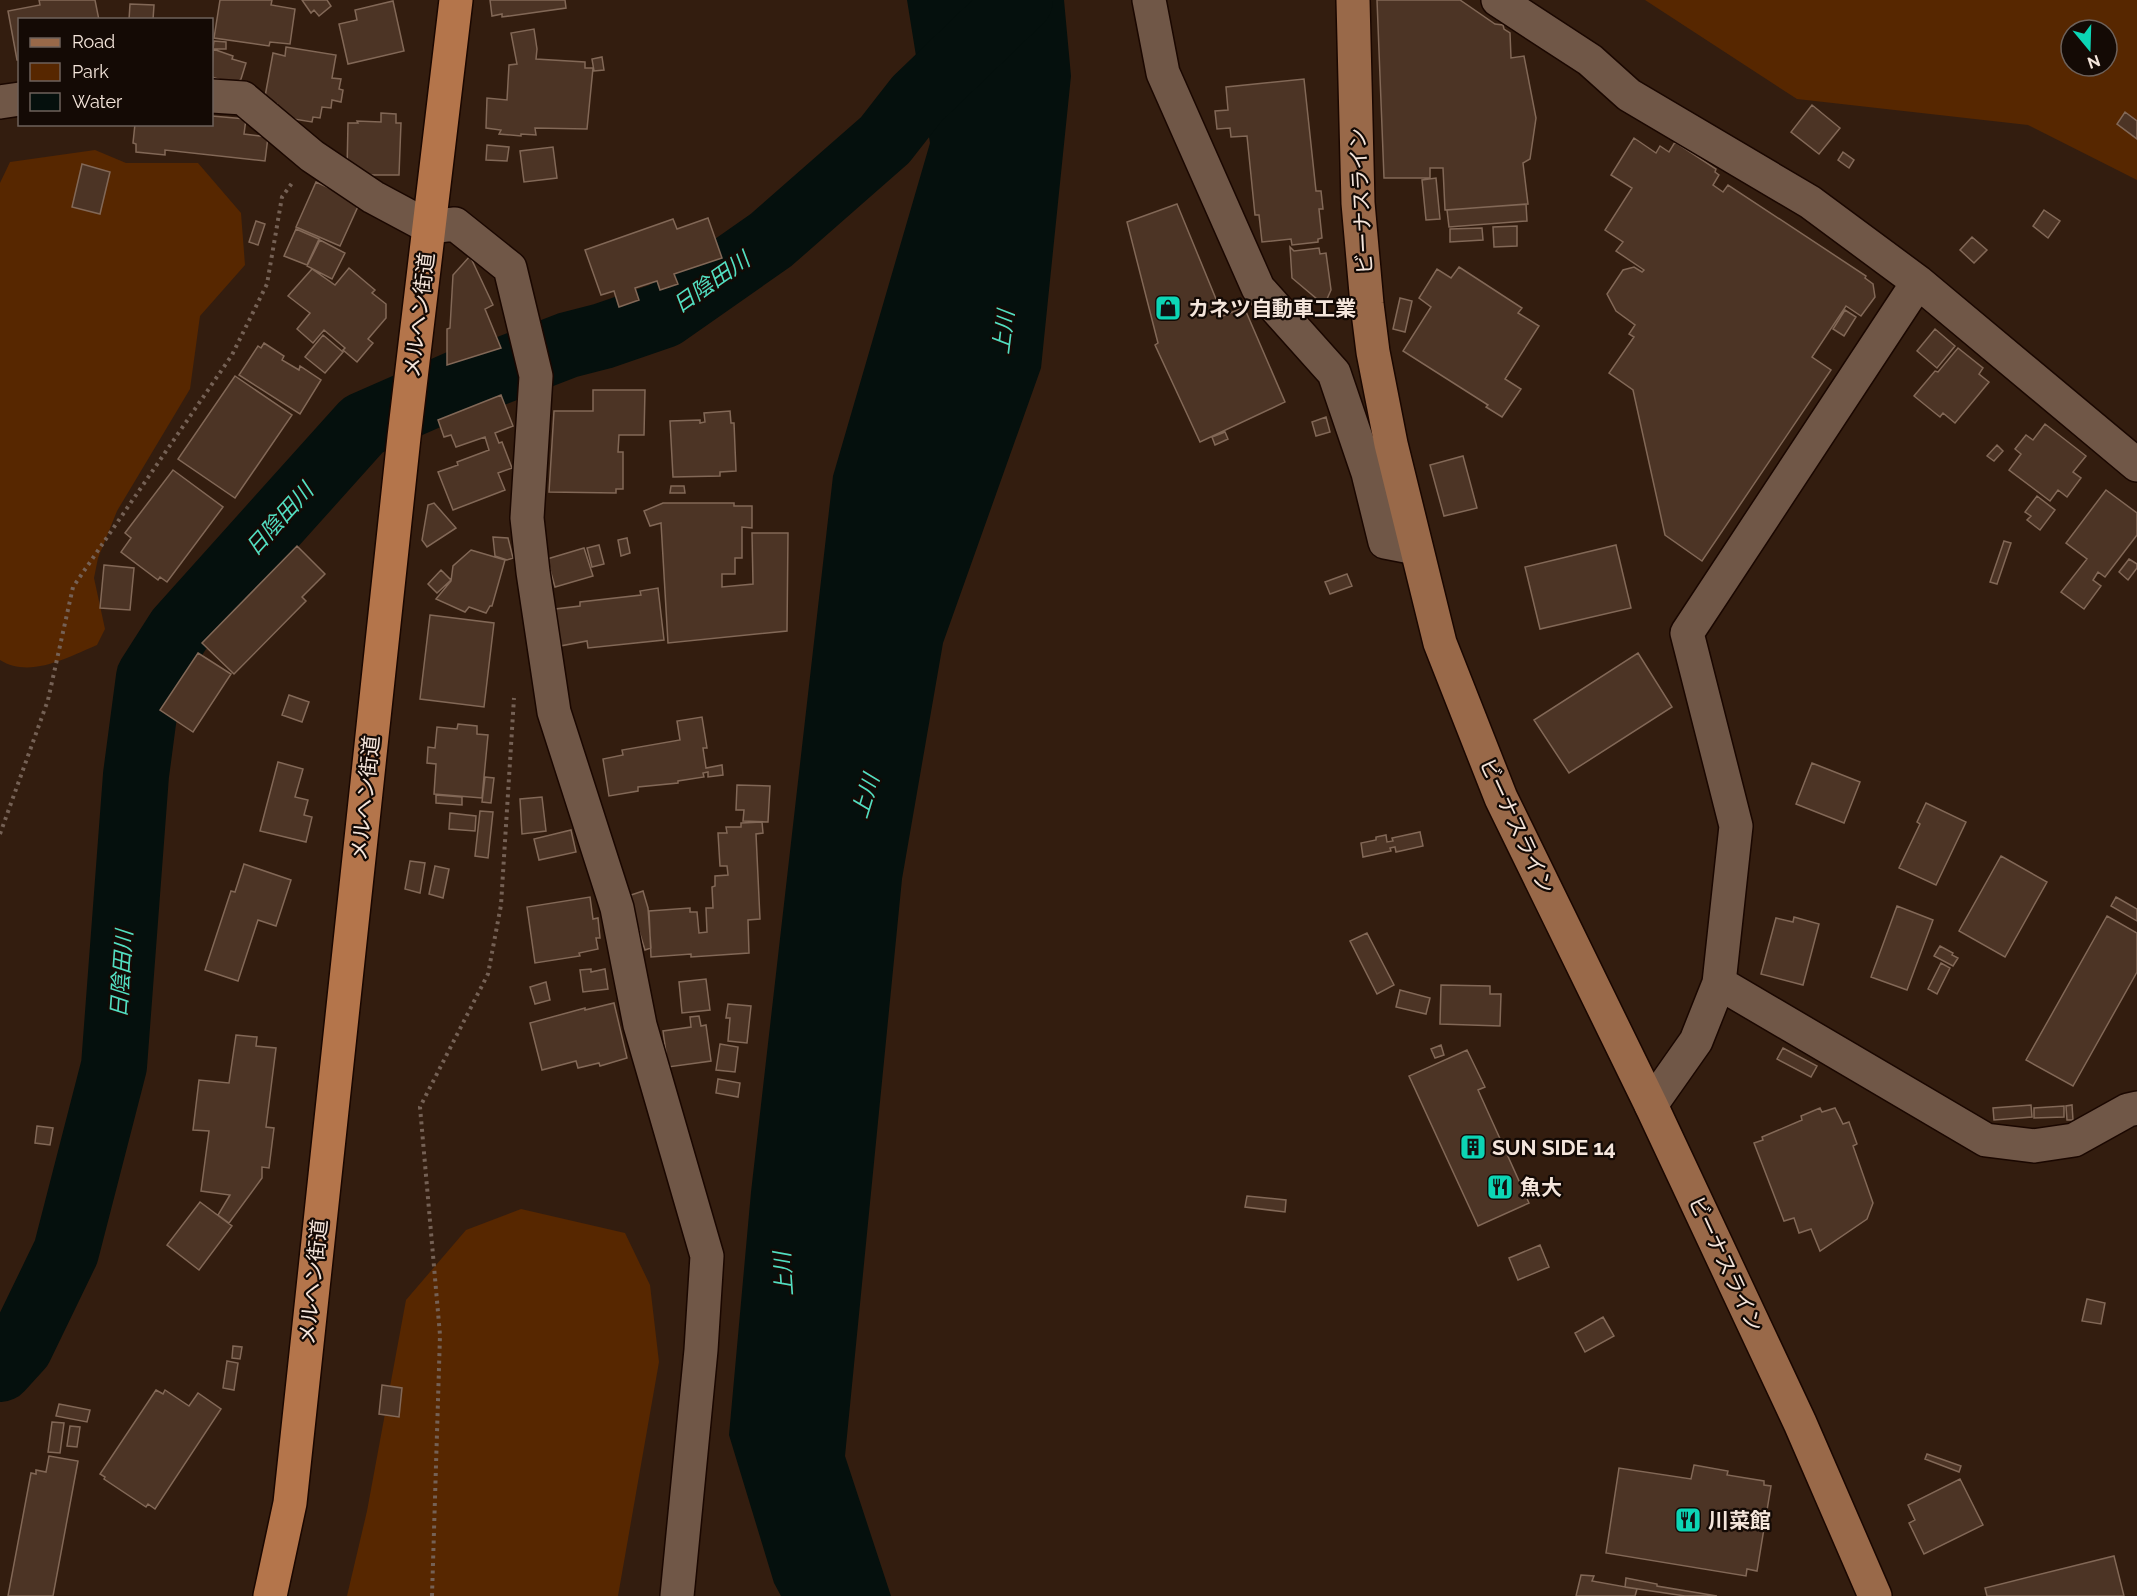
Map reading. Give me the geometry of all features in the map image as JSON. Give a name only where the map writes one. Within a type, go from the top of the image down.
[{"type":"highway","name":"メルヘン街道","points":[[270,1596],[290,1503],[404,437],[456,0]]},
{"type":"main road","name":"ビーナスライン","points":[[1353,0],[1358,203],[1373,352],[1391,444],[1440,644],[1501,798],[1651,1105],[1800,1423],[1875,1596]]},
{"type":"street","points":[[1149,0],[1163,73],[1258,288],[1334,373],[1368,473],[1385,542],[1416,548]]},
{"type":"street","points":[[1498,0],[1590,60],[1629,95],[1810,202],[1918,282],[2137,465]]},
{"type":"street","points":[[213,96],[243,98],[312,156],[373,196],[429,227],[455,224],[510,268],[536,376],[527,518],[532,572],[554,712],[617,908],[640,1025],[707,1256],[701,1350],[677,1596]]},
{"type":"street","points":[[0,102],[18,99]]},
{"type":"street","points":[[1651,1105],[1696,1041],[1719,982],[1736,826],[1687,633],[1918,282]]},
{"type":"street","points":[[1719,982],[1986,1140],[2034,1146],[2074,1140],[2128,1110],[2137,1108]]},
{"type":"path","points":[[0,834],[48,700],[73,587],[232,355],[267,284],[282,197],[312,156]]},
{"type":"path","points":[[432,1596],[440,1335],[420,1107],[488,975],[501,905],[514,690]]},
{"type":"green space","points":[[1645,0],[2137,0],[2137,180],[2028,125],[1797,99]]},
{"type":"green space","points":[[95,150],[126,163],[198,163],[241,213],[245,265],[200,316],[190,389],[117,511],[98,558],[94,578],[105,629],[97,645],[49,664],[24,667],[0,660],[0,183],[10,162]]},
{"type":"green space","points":[[521,1209],[625,1233],[650,1285],[659,1362],[618,1596],[347,1596],[367,1511],[406,1300],[466,1230]]},
{"type":"water","name":"上川","points":[[907,0],[1064,0],[1071,76],[1041,368],[943,643],[902,879],[845,1456],[891,1596],[781,1596],[774,1583],[729,1435],[751,1192],[833,476],[930,143]]},
{"type":"building","points":[[39,0],[95,0],[99,18],[18,18],[17,60],[8,11],[40,5]]},
{"type":"building","points":[[220,0],[272,0],[271,5],[295,9],[290,44],[270,42],[269,46],[214,38]]},
{"type":"building","points":[[302,0],[327,0],[331,6],[319,16],[314,10],[311,13]]},
{"type":"building","points":[[490,0],[565,0],[566,8],[502,17],[502,14],[492,16]]},
{"type":"building","points":[[1377,0],[1460,0],[1495,24],[1503,25],[1504,29],[1510,33],[1511,58],[1524,56],[1536,118],[1530,159],[1523,163],[1528,204],[1445,210],[1443,168],[1430,168],[1430,178],[1384,178]]},
{"type":"building","points":[[393,1],[404,51],[348,64],[339,24],[357,20],[355,10]]},
{"type":"building","points":[[130,4],[154,5],[153,18],[129,18]]},
{"type":"building","points":[[534,29],[536,59],[585,62],[585,68],[593,68],[587,129],[535,128],[536,135],[521,134],[521,136],[499,134],[501,130],[486,128],[487,98],[507,100],[509,65],[517,64],[511,33]]},
{"type":"building","points":[[214,41],[226,42],[226,49],[213,49]]},
{"type":"building","points":[[286,47],[336,55],[332,78],[341,79],[339,89],[343,90],[341,102],[332,100],[331,108],[322,107],[320,118],[313,117],[312,122],[275,116],[277,104],[264,102],[273,53],[285,56]]},
{"type":"building","points":[[213,49],[246,63],[241,79],[235,85],[213,77]]},
{"type":"building","points":[[602,57],[604,70],[594,71],[592,59]]},
{"type":"building","points":[[1304,79],[1316,191],[1321,191],[1323,209],[1319,209],[1322,238],[1318,239],[1318,242],[1292,245],[1291,239],[1262,242],[1259,215],[1255,215],[1247,136],[1231,137],[1230,128],[1217,129],[1215,111],[1228,110],[1226,87]]},
{"type":"building","points":[[1812,105],[1840,128],[1819,154],[1791,132]]},
{"type":"building","points":[[2125,112],[2137,121],[2137,139],[2117,124]]},
{"type":"building","points":[[381,113],[396,114],[396,123],[401,123],[399,175],[366,175],[347,171],[348,123],[381,122]]},
{"type":"building","points":[[213,116],[246,119],[244,134],[268,137],[265,161],[165,150],[165,155],[136,152],[136,144],[133,143],[135,126],[213,126]]},
{"type":"building","points":[[1634,138],[1656,153],[1660,146],[1669,152],[1675,142],[1716,169],[1715,172],[1719,175],[1713,185],[1723,192],[1728,185],[1866,276],[1865,278],[1873,284],[1875,297],[1861,316],[1846,306],[1812,357],[1831,370],[1702,561],[1665,535],[1633,390],[1609,373],[1634,337],[1629,334],[1635,325],[1616,311],[1607,294],[1623,270],[1634,267],[1642,272],[1644,270],[1616,251],[1623,242],[1605,230],[1632,188],[1611,175]]},
{"type":"building","points":[[487,145],[509,147],[507,161],[486,160]]},
{"type":"building","points":[[553,147],[557,178],[524,182],[520,151]]},
{"type":"building","points":[[1843,152],[1854,160],[1849,168],[1838,160]]},
{"type":"building","points":[[82,164],[110,172],[100,214],[72,207]]},
{"type":"building","points":[[1436,178],[1440,219],[1426,220],[1422,180]]},
{"type":"building","points":[[316,182],[360,202],[340,246],[296,227]]},
{"type":"building","points":[[1177,204],[1223,316],[1244,307],[1285,402],[1200,442],[1155,345],[1158,343],[1127,222]]},
{"type":"building","points":[[1526,204],[1527,221],[1449,227],[1447,210]]},
{"type":"building","points":[[2044,210],[2060,221],[2048,238],[2033,226]]},
{"type":"building","points":[[708,218],[722,258],[674,274],[678,284],[660,290],[657,281],[635,288],[639,300],[619,307],[614,291],[601,295],[585,250],[673,219],[677,229]]},
{"type":"building","points":[[256,221],[265,224],[258,245],[249,242]]},
{"type":"building","points":[[1517,226],[1517,246],[1494,247],[1493,227]]},
{"type":"building","points":[[1482,228],[1483,240],[1450,242],[1450,229]]},
{"type":"building","points":[[296,229],[319,239],[307,265],[284,256]]},
{"type":"building","points":[[1972,237],[1987,250],[1974,263],[1960,250]]},
{"type":"building","points":[[320,240],[345,253],[332,279],[307,266]]},
{"type":"building","points":[[1290,247],[1294,251],[1319,248],[1320,254],[1326,253],[1331,290],[1327,299],[1317,299],[1292,278]]},
{"type":"building","points":[[470,256],[493,305],[485,309],[501,348],[447,365],[447,329],[450,328],[453,275]]},
{"type":"building","points":[[1459,267],[1522,308],[1518,313],[1539,326],[1505,379],[1521,389],[1502,417],[1486,407],[1488,405],[1403,351],[1431,307],[1419,298],[1437,269],[1451,278]]},
{"type":"building","points":[[349,268],[375,290],[372,293],[386,304],[386,318],[368,339],[373,343],[357,362],[324,330],[313,343],[297,329],[310,313],[288,296],[312,269],[335,285]]},
{"type":"building","points":[[1400,298],[1412,301],[1405,332],[1393,329]]},
{"type":"building","points":[[1845,310],[1856,317],[1844,336],[1833,329]]},
{"type":"building","points":[[1935,329],[1955,346],[1937,368],[1917,351]]},
{"type":"building","points":[[323,335],[343,352],[325,373],[305,357]]},
{"type":"building","points":[[264,343],[284,356],[282,360],[299,370],[300,366],[321,380],[300,414],[239,375],[258,346],[261,348]]},
{"type":"building","points":[[1958,348],[1983,368],[1979,374],[1989,382],[1955,423],[1943,413],[1940,417],[1914,396]]},
{"type":"building","points":[[235,376],[292,415],[235,498],[178,459]]},
{"type":"building","points":[[593,390],[645,390],[644,435],[619,435],[618,452],[623,452],[623,489],[616,489],[616,493],[549,492],[554,411],[593,411]]},
{"type":"building","points":[[501,395],[513,426],[495,433],[499,443],[502,442],[512,468],[498,473],[505,490],[453,510],[438,472],[489,450],[485,437],[456,447],[451,435],[444,437],[438,420]]},
{"type":"building","points":[[730,411],[731,423],[734,423],[736,471],[720,472],[720,476],[673,477],[670,421],[700,420],[700,423],[705,422],[704,413]]},
{"type":"building","points":[[1326,417],[1330,432],[1316,436],[1312,422]]},
{"type":"building","points":[[2045,424],[2086,456],[2073,472],[2081,478],[2067,497],[2058,490],[2050,501],[2009,470],[2021,454],[2015,449],[2026,435],[2033,440]]},
{"type":"building","points":[[1225,432],[1228,439],[1215,445],[1212,437]]},
{"type":"building","points":[[1997,445],[2003,451],[1994,461],[1987,456]]},
{"type":"building","points":[[1463,456],[1477,508],[1444,516],[1430,465]]},
{"type":"building","points":[[173,470],[223,507],[167,582],[160,577],[158,580],[121,552],[131,538],[125,533]]},
{"type":"building","points":[[671,486],[684,486],[685,493],[670,493]]},
{"type":"building","points":[[2106,490],[2137,513],[2137,535],[2105,577],[2098,572],[2093,580],[2101,586],[2084,609],[2061,592],[2087,559],[2066,543]]},
{"type":"building","points":[[2037,496],[2055,510],[2040,530],[2027,520],[2031,516],[2025,512]]},
{"type":"building","points":[[434,503],[456,528],[427,547],[422,540],[428,505]]},
{"type":"building","points":[[663,503],[734,503],[734,506],[752,506],[752,528],[742,527],[742,558],[735,558],[735,574],[722,574],[722,587],[753,584],[752,533],[788,533],[787,631],[668,643],[661,523],[650,526],[644,511]]},
{"type":"building","points":[[493,537],[508,538],[513,558],[507,560],[495,556]]},
{"type":"building","points":[[627,538],[630,553],[621,556],[618,540]]},
{"type":"building","points":[[2004,541],[2011,543],[1997,584],[1990,582]]},
{"type":"building","points":[[599,545],[604,564],[592,567],[587,548]]},
{"type":"building","points":[[1616,545],[1631,608],[1540,629],[1525,567]]},
{"type":"building","points":[[297,546],[325,574],[302,597],[306,601],[234,674],[202,643]]},
{"type":"building","points":[[584,548],[593,576],[555,587],[547,559]]},
{"type":"building","points":[[471,550],[505,560],[492,606],[486,613],[469,607],[465,612],[436,599],[451,581],[453,566]]},
{"type":"building","points":[[2129,559],[2137,564],[2137,568],[2128,580],[2119,572]]},
{"type":"building","points":[[104,565],[134,568],[130,610],[100,608]]},
{"type":"building","points":[[441,570],[451,580],[437,593],[428,584]]},
{"type":"building","points":[[1347,574],[1352,586],[1330,594],[1325,582]]},
{"type":"building","points":[[658,588],[664,640],[588,648],[587,641],[560,646],[555,609],[580,606],[580,602],[641,595],[640,591]]},
{"type":"building","points":[[430,615],[494,623],[484,707],[420,699]]},
{"type":"building","points":[[198,653],[231,674],[193,732],[160,710]]},
{"type":"building","points":[[1638,653],[1672,707],[1569,773],[1534,720]]},
{"type":"building","points":[[289,695],[309,702],[302,722],[282,715]]},
{"type":"building","points":[[702,717],[707,748],[703,748],[706,768],[722,765],[723,775],[708,777],[708,772],[703,773],[704,777],[678,781],[678,783],[638,787],[638,791],[609,796],[603,759],[623,755],[622,750],[680,740],[677,721]]},
{"type":"building","points":[[458,724],[477,726],[477,734],[488,735],[482,798],[434,794],[436,764],[427,763],[428,747],[435,748],[437,727],[457,729]]},
{"type":"building","points":[[278,762],[303,769],[295,797],[308,800],[304,815],[312,817],[306,842],[260,831]]},
{"type":"building","points":[[1812,763],[1860,782],[1844,823],[1796,804]]},
{"type":"building","points":[[485,777],[494,778],[491,803],[482,802]]},
{"type":"building","points":[[737,785],[770,786],[768,822],[743,821],[744,810],[736,810]]},
{"type":"building","points":[[436,795],[462,797],[462,805],[436,803]]},
{"type":"building","points":[[542,797],[546,831],[522,834],[520,799]]},
{"type":"building","points":[[1926,803],[1966,822],[1936,885],[1899,868],[1920,824],[1917,822]]},
{"type":"building","points":[[480,811],[493,812],[488,858],[475,856]]},
{"type":"building","points":[[450,813],[476,816],[475,831],[449,829]]},
{"type":"building","points":[[762,822],[763,833],[756,834],[760,919],[748,920],[749,953],[651,957],[649,911],[690,908],[690,912],[697,912],[699,933],[707,932],[706,908],[713,908],[712,887],[715,886],[715,876],[728,875],[727,866],[720,866],[718,833],[727,833],[726,827],[741,827],[741,823]]},
{"type":"building","points":[[571,830],[576,852],[539,860],[534,839]]},
{"type":"building","points":[[1420,832],[1423,846],[1396,852],[1395,847],[1390,848],[1391,851],[1363,857],[1361,843],[1386,835],[1387,842],[1393,841],[1392,838]]},
{"type":"building","points":[[2001,856],[2047,882],[2005,957],[1959,931]]},
{"type":"building","points":[[410,861],[425,863],[420,893],[405,889]]},
{"type":"building","points":[[244,864],[291,880],[276,926],[258,920],[238,981],[205,970],[231,891],[235,892]]},
{"type":"building","points":[[435,866],[449,869],[443,898],[429,894]]},
{"type":"building","points":[[643,891],[648,908],[651,948],[645,950],[628,896]]},
{"type":"building","points":[[590,897],[593,919],[598,918],[600,938],[596,938],[598,949],[579,953],[580,956],[535,963],[527,907]]},
{"type":"building","points":[[2116,897],[2137,909],[2137,921],[2111,906]]},
{"type":"building","points":[[1897,906],[1933,920],[1907,990],[1871,977]]},
{"type":"building","points":[[2107,916],[2137,933],[2137,972],[2073,1086],[2026,1060]]},
{"type":"building","points":[[1794,917],[1819,924],[1803,985],[1761,974],[1776,918],[1793,922]]},
{"type":"building","points":[[1367,933],[1394,985],[1377,994],[1350,941]]},
{"type":"building","points":[[1940,946],[1958,958],[1953,966],[1934,956]]},
{"type":"building","points":[[1941,963],[1950,968],[1937,994],[1928,989]]},
{"type":"building","points":[[591,969],[591,972],[605,969],[608,989],[583,992],[580,970]]},
{"type":"building","points":[[706,979],[710,1010],[682,1013],[679,982]]},
{"type":"building","points":[[546,982],[550,1000],[535,1004],[530,987]]},
{"type":"building","points":[[1441,985],[1490,986],[1490,994],[1501,994],[1500,1026],[1440,1024]]},
{"type":"building","points":[[1400,990],[1430,998],[1426,1014],[1396,1007]]},
{"type":"building","points":[[614,1003],[627,1058],[600,1066],[599,1063],[578,1068],[576,1061],[542,1070],[530,1023],[585,1008],[585,1010]]},
{"type":"building","points":[[728,1004],[751,1006],[747,1043],[728,1041],[730,1018],[726,1018]]},
{"type":"building","points":[[699,1016],[701,1026],[706,1025],[711,1061],[668,1067],[663,1031],[691,1027],[690,1017]]},
{"type":"building","points":[[236,1035],[257,1037],[256,1046],[276,1048],[266,1127],[274,1128],[269,1168],[262,1167],[262,1178],[229,1223],[218,1215],[230,1195],[201,1191],[209,1131],[193,1130],[199,1080],[229,1083]]},
{"type":"building","points":[[720,1044],[738,1047],[735,1072],[716,1070]]},
{"type":"building","points":[[1441,1045],[1444,1055],[1435,1058],[1431,1049]]},
{"type":"building","points":[[1783,1048],[1817,1066],[1811,1077],[1777,1059]]},
{"type":"building","name":"SUN SIDE 14","points":[[1467,1050],[1485,1087],[1478,1090],[1529,1203],[1478,1226],[1409,1076]]},
{"type":"building","points":[[718,1079],[740,1083],[738,1097],[716,1093]]},
{"type":"building","points":[[2031,1105],[2032,1117],[1994,1120],[1993,1108]]},
{"type":"building","points":[[2072,1105],[2073,1120],[2067,1120],[2066,1106]]},
{"type":"building","points":[[2064,1106],[2064,1117],[2034,1118],[2034,1108]]},
{"type":"building","points":[[1820,1108],[1822,1112],[1835,1108],[1843,1124],[1849,1122],[1857,1144],[1853,1146],[1873,1203],[1867,1219],[1820,1251],[1811,1229],[1799,1233],[1794,1218],[1784,1221],[1754,1143],[1763,1140],[1762,1137],[1802,1120],[1801,1116]]},
{"type":"building","points":[[37,1126],[53,1128],[50,1145],[35,1143]]},
{"type":"building","points":[[1247,1196],[1286,1200],[1285,1212],[1245,1207]]},
{"type":"building","points":[[200,1202],[232,1226],[199,1270],[167,1245]]},
{"type":"building","points":[[1540,1245],[1549,1267],[1518,1280],[1509,1258]]},
{"type":"building","points":[[2087,1299],[2105,1303],[2101,1324],[2082,1321]]},
{"type":"building","points":[[1603,1317],[1614,1336],[1585,1352],[1575,1333]]},
{"type":"building","points":[[233,1346],[242,1347],[240,1359],[232,1358]]},
{"type":"building","points":[[227,1361],[238,1363],[234,1390],[223,1388]]},
{"type":"building","points":[[382,1385],[402,1388],[399,1417],[379,1414]]},
{"type":"building","points":[[156,1390],[163,1394],[165,1390],[189,1406],[198,1393],[221,1409],[155,1509],[148,1504],[146,1507],[100,1474]]},
{"type":"building","points":[[59,1404],[90,1410],[87,1422],[56,1416]]},
{"type":"building","points":[[52,1422],[64,1423],[60,1453],[48,1452]]},
{"type":"building","points":[[70,1426],[80,1427],[77,1447],[67,1446]]},
{"type":"building","points":[[1927,1454],[1961,1466],[1959,1472],[1925,1459]]},
{"type":"building","points":[[49,1456],[78,1461],[53,1596],[8,1596],[31,1473],[36,1474],[36,1470],[46,1472]]},
{"type":"building","name":"川菜館","points":[[1694,1465],[1728,1471],[1727,1475],[1764,1481],[1764,1485],[1771,1486],[1757,1571],[1747,1569],[1746,1576],[1606,1553],[1619,1468],[1691,1479]]},
{"type":"building","points":[[1960,1479],[1983,1525],[1924,1554],[1909,1523],[1915,1520],[1908,1505]]},
{"type":"building","points":[[2114,1556],[2124,1596],[1987,1596],[1985,1588]]},
{"type":"building","points":[[1581,1575],[1594,1576],[1592,1581],[1637,1589],[1635,1596],[1576,1596]]},
{"type":"building","points":[[1626,1578],[1657,1584],[1657,1586],[1717,1596],[1685,1596],[1625,1587]]},
{"type":"waterway","name":"日陰田川","points":[[0,1369],[20,1347],[66,1252],[114,1066],[136,775],[149,677],[179,630],[363,425],[461,382],[493,374],[568,345],[603,336],[664,315],[771,240],[885,140],[917,99],[1020,0]]},
{"type":"place","name":"カネツ自動車工業","points":[[1168,308]]},
{"type":"place","name":"SUN SIDE 14","points":[[1473,1147]]},
{"type":"place","name":"魚大","points":[[1500,1187]]},
{"type":"place","name":"川菜館","points":[[1688,1520]]}]
